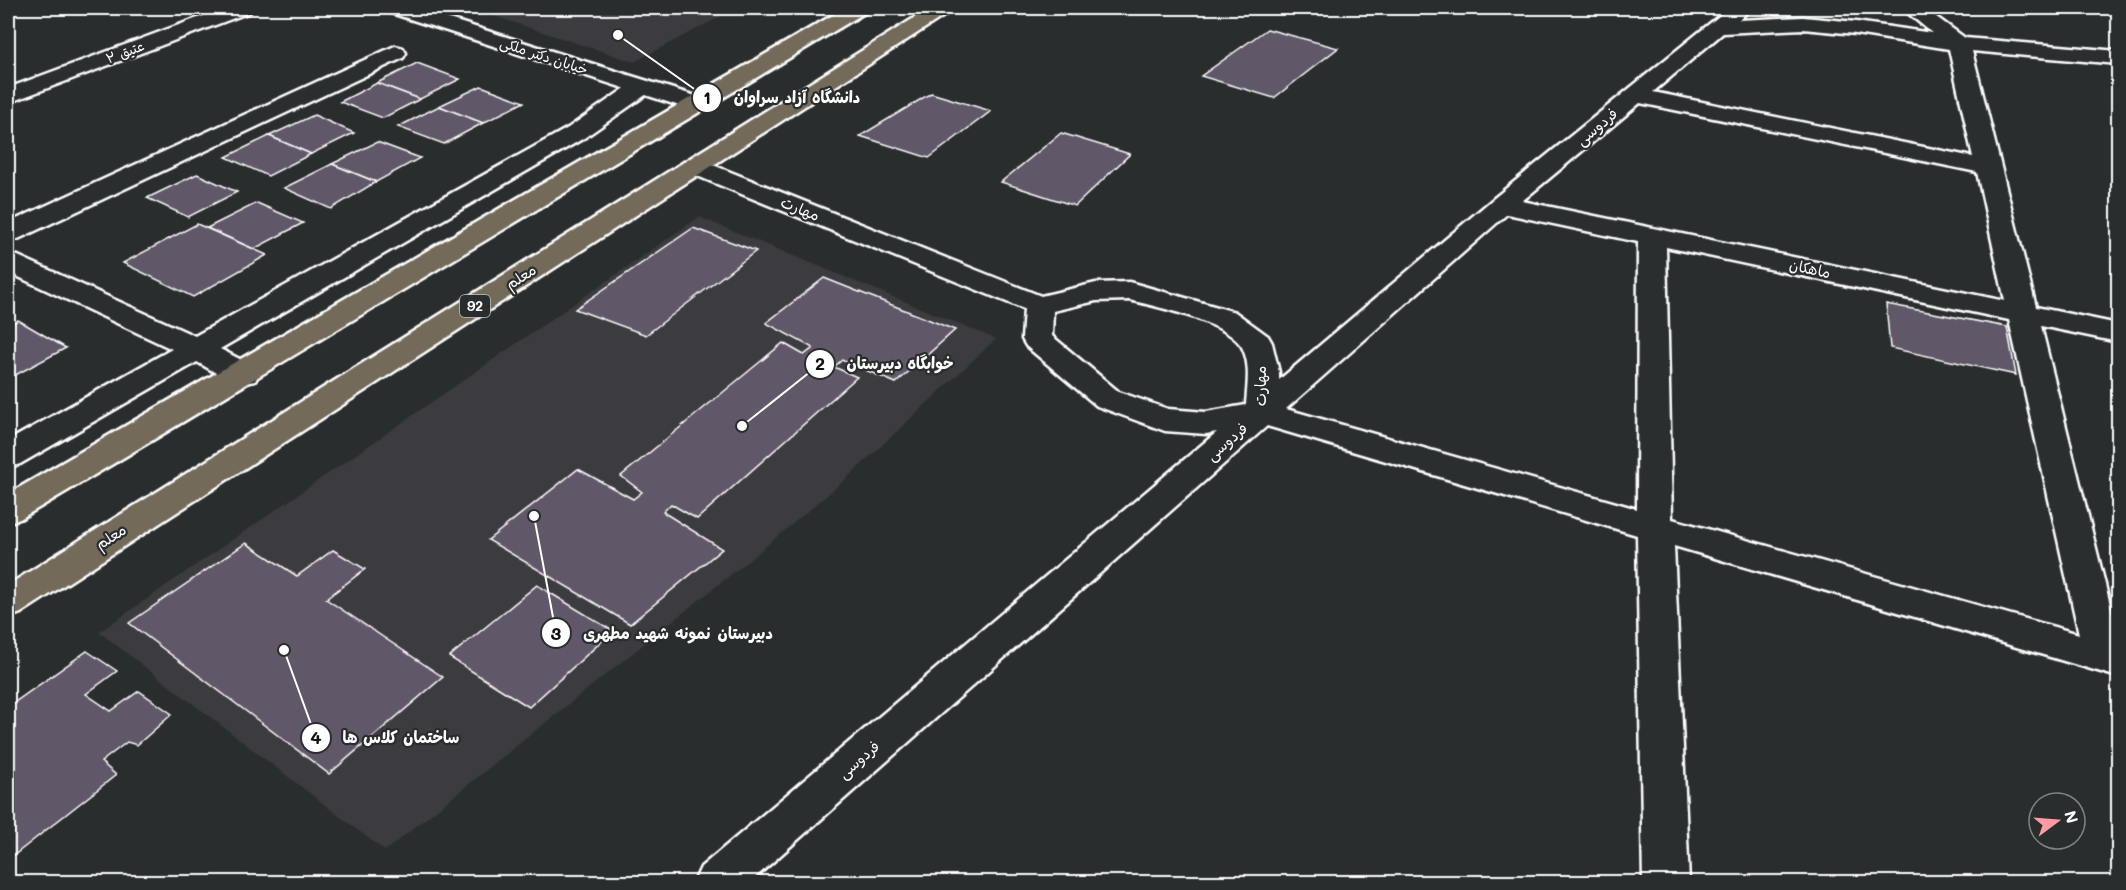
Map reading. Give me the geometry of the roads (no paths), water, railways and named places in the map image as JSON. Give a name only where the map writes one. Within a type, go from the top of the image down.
[{"type":"main road","points":[[8,510],[244,374],[694,104],[859,8]]},
{"type":"main road","name":"معلم","points":[[8,603],[943,8]]},
{"type":"street","name":"عتیق ۲","points":[[8,96],[243,8]]},
{"type":"street","name":"خیابان دکتر ملکی","points":[[395,8],[694,104]]},
{"type":"street","points":[[1912,8],[1959,44],[2023,313],[2111,659]]},
{"type":"street","points":[[1730,17],[1856,28],[1959,44],[2118,57]]},
{"type":"street","name":"فردوسی","points":[[717,882],[1502,205],[1730,17]]},
{"type":"street","points":[[8,233],[395,53]]},
{"type":"street","points":[[8,456],[576,133],[642,87]]},
{"type":"street","points":[[1636,95],[1988,167]]},
{"type":"street","name":"مهارت","points":[[694,166],[1039,306],[1096,292],[1129,291],[1225,318],[1257,344],[1264,372],[1261,413],[1206,423],[1165,420],[1108,399],[1037,339],[1039,306]]},
{"type":"street","name":"ماهکان","points":[[1502,205],[2118,333]]},
{"type":"street","points":[[1652,236],[1655,528],[1666,882]]},
{"type":"street","points":[[8,262],[197,349],[244,374]]},
{"type":"street","points":[[1261,413],[2111,659]]},
{"type":"place","name":"دانشگاه آزاد سراوان","points":[[618,35]]},
{"type":"place","name":"خوابگاه دبیرستان","points":[[742,426]]},
{"type":"place","name":"دبیرستان نمونه شهید مطهری","points":[[534,516]]},
{"type":"place","name":"ساختمان کلاس ها","points":[[284,650]]}]
